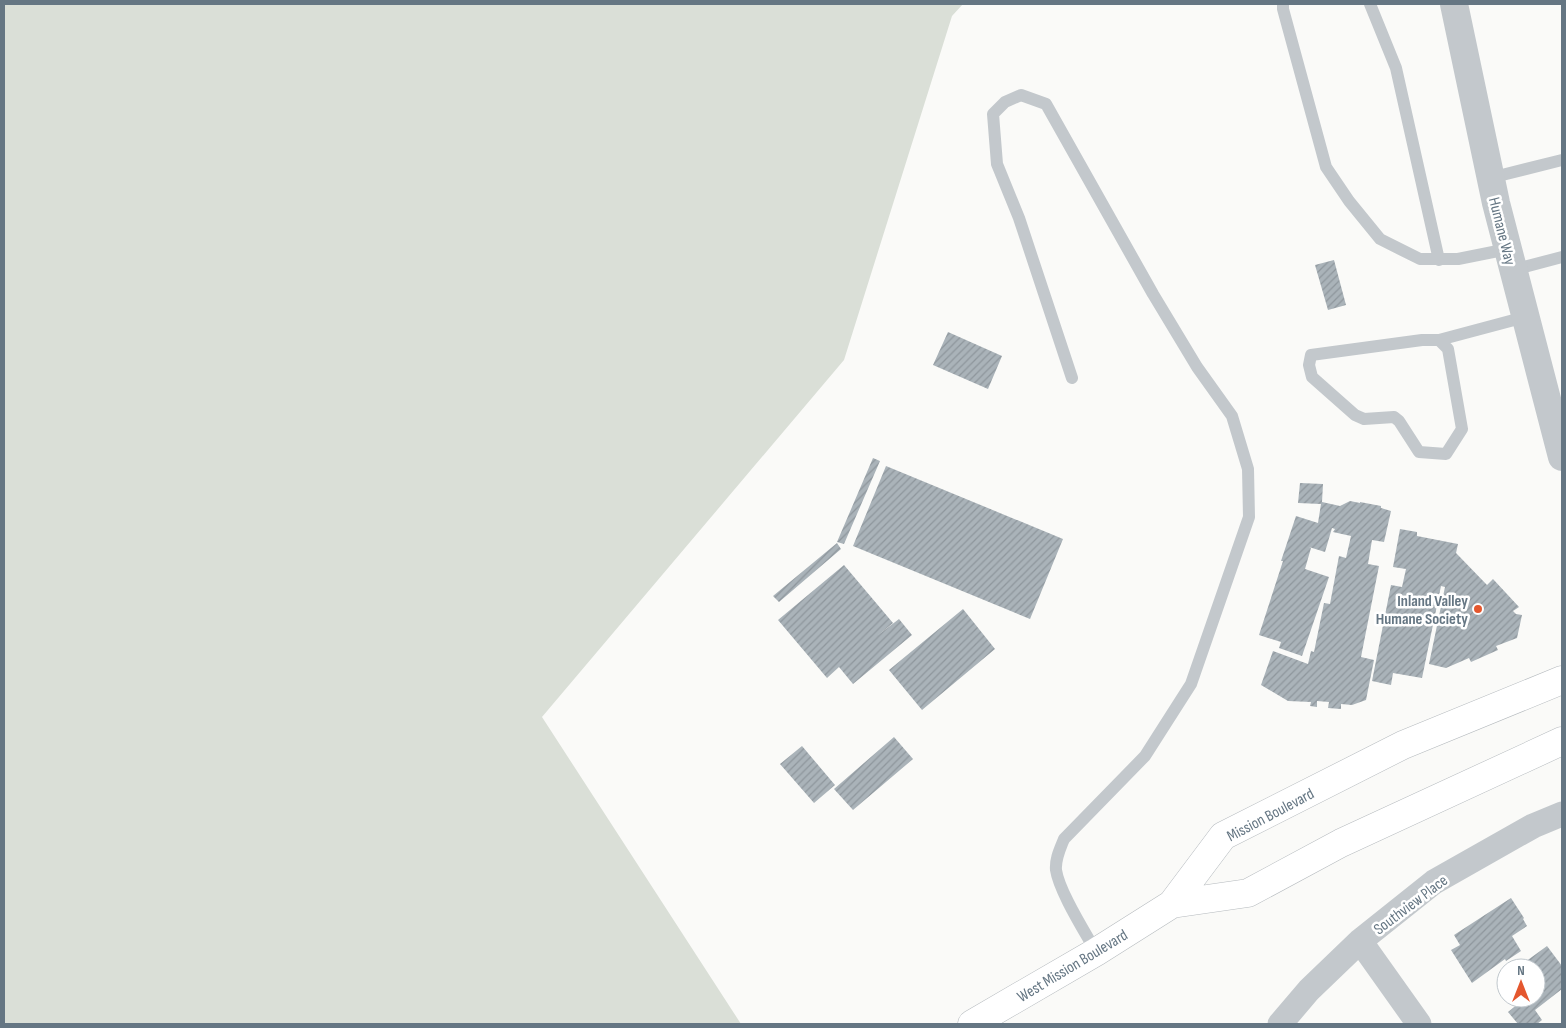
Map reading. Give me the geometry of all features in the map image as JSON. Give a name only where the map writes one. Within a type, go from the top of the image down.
[{"type":"main road","name":"Mission Boulevard","points":[[1172,904],[1223,836],[1403,745],[1562,680]]},
{"type":"main road","points":[[1172,904],[1248,893],[1341,843],[1562,741]]},
{"type":"main road","name":"West Mission Boulevard","points":[[972,1024],[1096,952],[1172,904]]},
{"type":"street","name":"Humane Way","points":[[1454,4],[1490,178],[1562,457]]},
{"type":"street","name":"Southview Place","points":[[1280,1024],[1310,990],[1360,941],[1434,882],[1533,826],[1562,814]]},
{"type":"street","points":[[1360,941],[1419,1024]]},
{"type":"lane","points":[[1283,4],[1326,168],[1349,201],[1380,239],[1420,259],[1510,260],[1562,256]]},
{"type":"lane","points":[[1370,4],[1396,68],[1439,260]]},
{"type":"lane","points":[[1072,378],[1019,218],[998,164],[992,114],[1004,102],[1022,94],[1046,104],[1153,294],[1197,367],[1232,416],[1248,469],[1249,517],[1191,684],[1145,756],[1064,839],[1058,853],[1056,870],[1064,894],[1096,952]]},
{"type":"lane","points":[[1490,178],[1562,160]]},
{"type":"lane","points":[[1439,340],[1448,349],[1462,429],[1446,454],[1419,452],[1400,421],[1394,417],[1364,418],[1355,415],[1312,377],[1311,355],[1422,340],[1439,340],[1525,317]]},
{"type":"shaded area","points":[[4,4],[963,4],[952,16],[844,360],[542,717],[741,1024],[4,1024]]},
{"type":"building","points":[[1334,260],[1346,305],[1328,310],[1315,265]]},
{"type":"building","points":[[948,332],[1002,356],[988,389],[933,365]]},
{"type":"building","points":[[873,458],[880,461],[844,544],[837,542]]},
{"type":"building","points":[[886,466],[1063,539],[1030,619],[853,546]]},
{"type":"building","points":[[1300,483],[1323,484],[1322,502],[1340,506],[1350,501],[1360,502],[1381,506],[1381,508],[1391,511],[1384,542],[1372,540],[1368,564],[1379,566],[1361,657],[1374,660],[1366,700],[1352,705],[1341,704],[1341,709],[1328,708],[1329,702],[1317,701],[1317,707],[1310,706],[1311,702],[1288,701],[1261,685],[1273,651],[1308,664],[1311,651],[1314,652],[1324,603],[1330,604],[1339,556],[1346,558],[1351,536],[1333,532],[1335,529],[1332,528],[1325,552],[1309,547],[1311,548],[1305,569],[1329,577],[1302,656],[1279,648],[1281,642],[1259,635],[1296,516],[1318,523],[1321,504],[1298,503]]},
{"type":"building","name":"Inland Valley Humane Society","points":[[1400,529],[1417,532],[1417,536],[1458,544],[1456,553],[1487,585],[1493,579],[1519,607],[1513,611],[1516,614],[1522,615],[1517,638],[1496,646],[1498,650],[1471,662],[1469,658],[1446,668],[1429,664],[1445,587],[1441,586],[1422,678],[1393,673],[1391,685],[1372,681],[1391,585],[1402,587],[1406,569],[1393,567]]},
{"type":"building","points":[[837,543],[841,549],[779,602],[773,596]]},
{"type":"building","points":[[844,565],[893,623],[877,636],[899,619],[912,635],[853,684],[839,667],[827,678],[778,620]]},
{"type":"building","points":[[963,609],[995,649],[922,710],[889,670]]},
{"type":"building","points":[[894,737],[913,759],[853,810],[834,789]]},
{"type":"building","points":[[802,746],[835,785],[814,803],[780,764]]},
{"type":"building","points":[[1511,898],[1527,926],[1512,936],[1521,951],[1510,958],[1496,958],[1496,966],[1472,983],[1451,950],[1460,945],[1454,935]]},
{"type":"building","points":[[1547,946],[1562,966],[1562,989],[1546,1001],[1546,958],[1531,958]]},
{"type":"building","points":[[1513,1008],[1538,1008],[1535,1010],[1542,1020],[1537,1024],[1518,1024],[1508,1012]]},
{"type":"place","name":"Inland Valley Humane Society","points":[[1478,609]]}]
